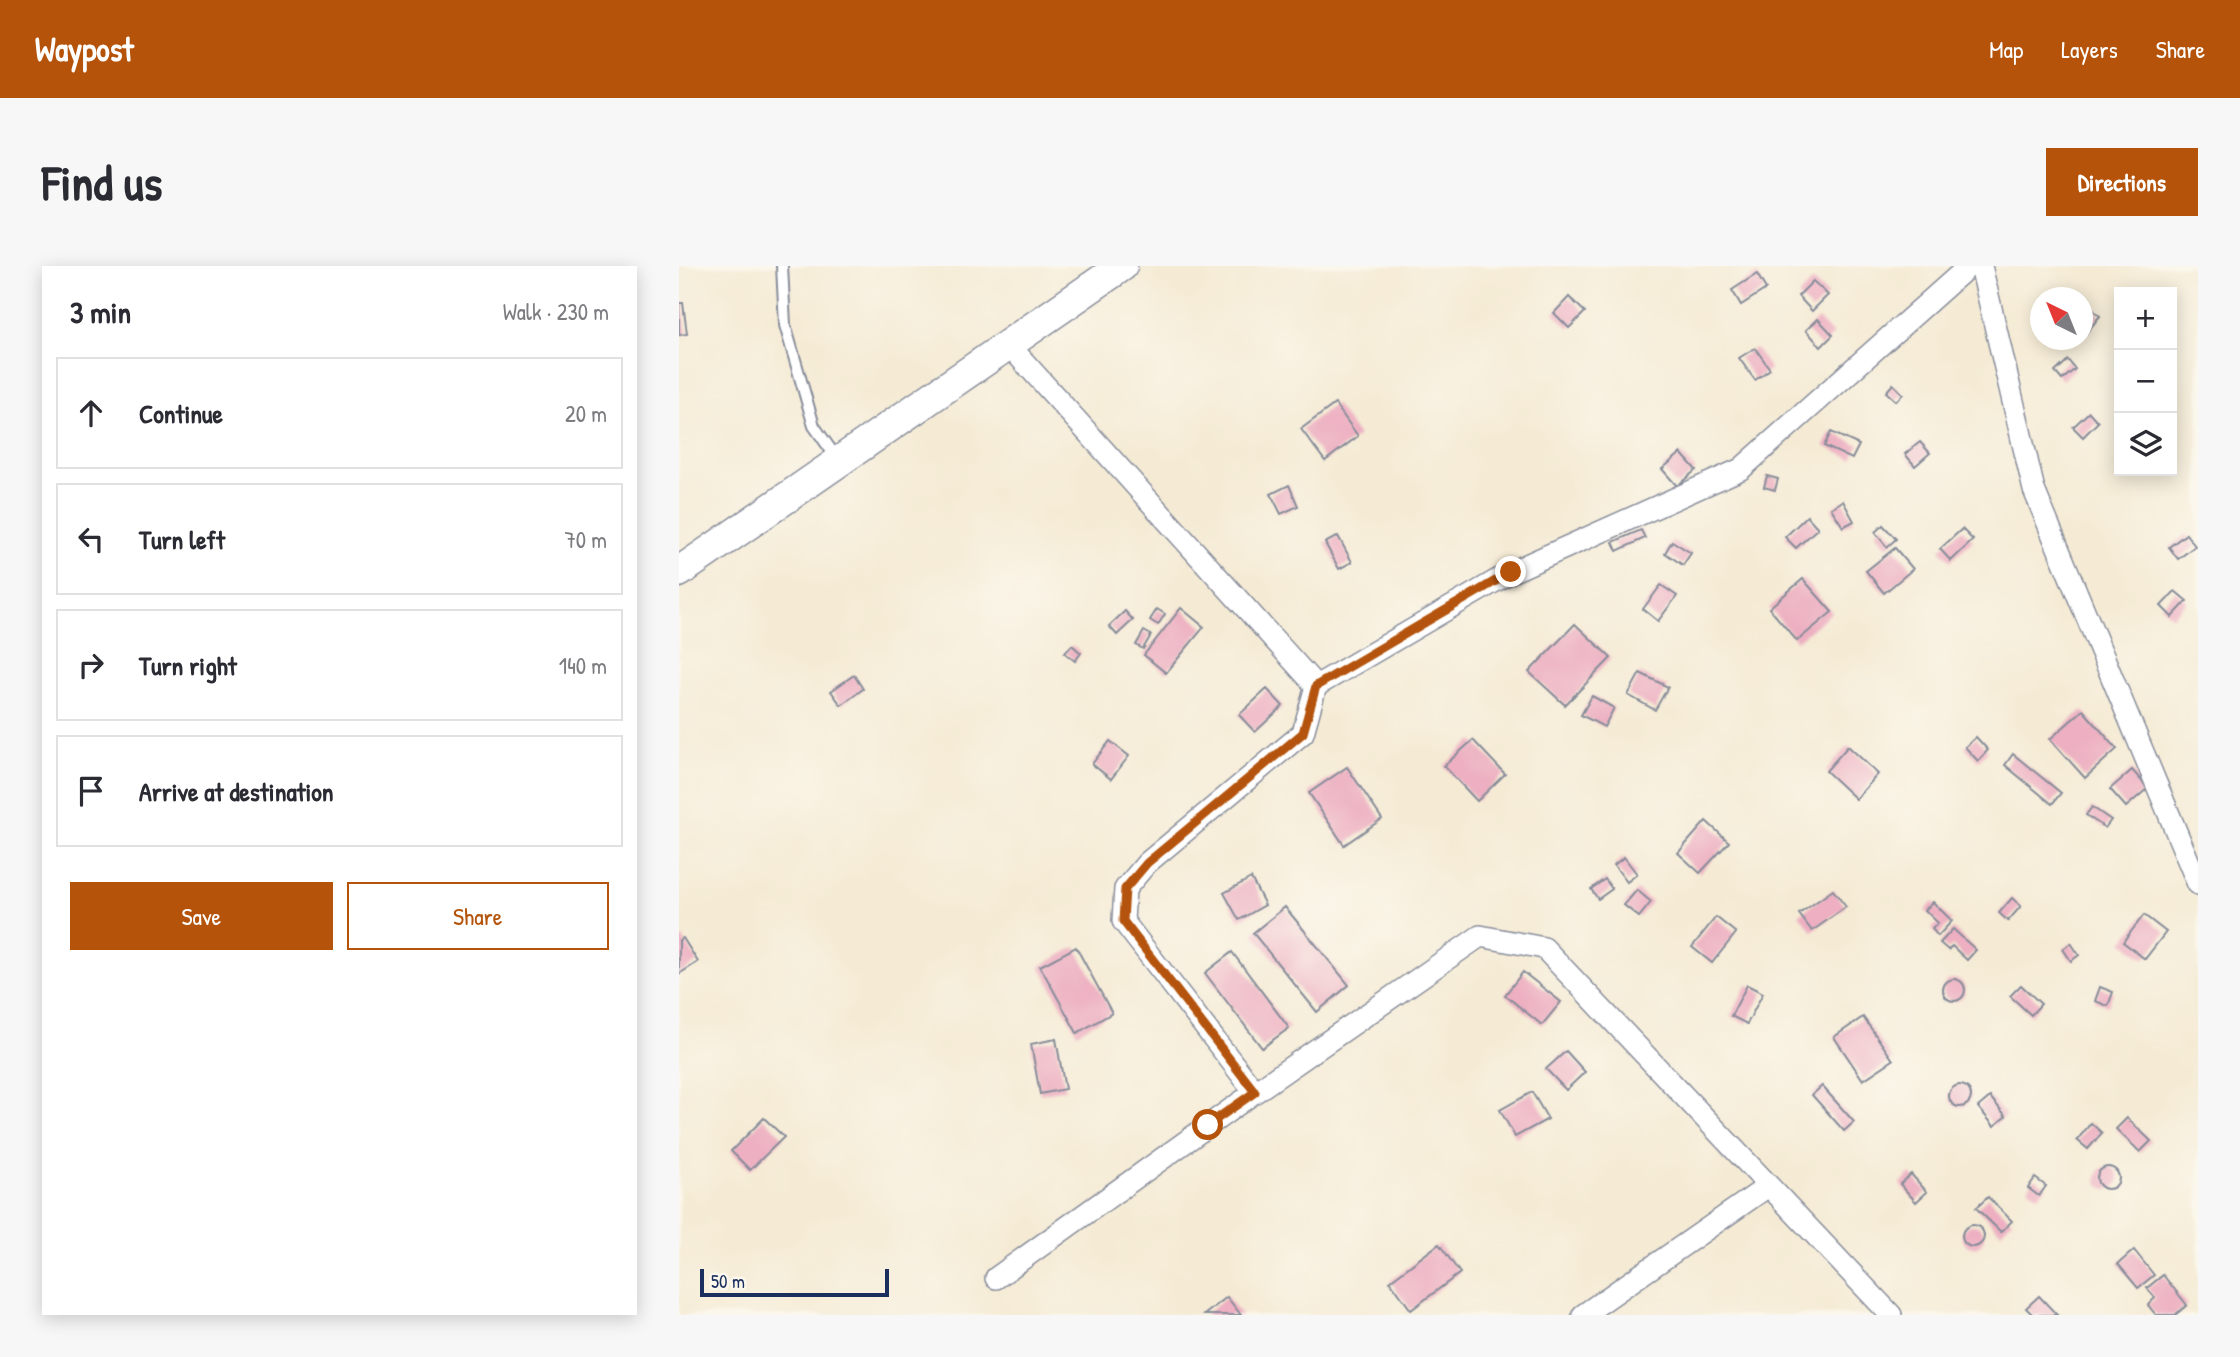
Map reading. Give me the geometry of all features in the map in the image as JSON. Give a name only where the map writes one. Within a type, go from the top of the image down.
[{"type":"main road","points":[[679,572],[1122,266]]},
{"type":"street","points":[[1255,1092],[1123,921],[1125,889],[1147,863],[1303,733],[1316,686],[1511,572],[1741,469],[1969,266]]},
{"type":"street","points":[[1981,266],[2034,490],[2198,884]]},
{"type":"street","points":[[1007,343],[1316,686]]},
{"type":"street","points":[[996,1279],[1255,1092],[1480,936],[1544,948],[1767,1187],[1891,1315]]},
{"type":"street","points":[[1583,1315],[1767,1187]]},
{"type":"lane","points":[[782,266],[785,325],[806,401],[814,426],[839,463]]},
{"type":"building","points":[[1757,274],[1766,289],[1741,305],[1732,290]]},
{"type":"building","points":[[1813,281],[1828,295],[1812,311],[1798,296]]},
{"type":"building","points":[[1569,297],[1585,312],[1569,328],[1554,313]]},
{"type":"building","points":[[679,303],[683,303],[687,334],[679,335]]},
{"type":"building","points":[[2093,310],[2100,316],[2093,325]]},
{"type":"building","points":[[1818,319],[1833,335],[1821,347],[1806,330]]},
{"type":"building","points":[[1755,348],[1770,369],[1755,380],[1739,358]]},
{"type":"building","points":[[2068,360],[2075,369],[2062,380],[2055,372]]},
{"type":"building","points":[[1893,384],[1903,394],[1896,401],[1886,392]]},
{"type":"building","points":[[1335,404],[1358,436],[1325,461],[1301,429]]},
{"type":"building","points":[[2089,412],[2098,422],[2083,437],[2073,427]]},
{"type":"building","points":[[1831,432],[1859,445],[1852,459],[1824,446]]},
{"type":"building","points":[[1920,442],[1930,453],[1915,466],[1905,454]]},
{"type":"building","points":[[1681,453],[1696,470],[1677,486],[1662,469]]},
{"type":"building","points":[[1767,476],[1778,479],[1775,490],[1764,487]]},
{"type":"building","points":[[1289,485],[1298,506],[1281,514],[1271,494]]},
{"type":"building","points":[[1843,501],[1854,521],[1843,527],[1831,508]]},
{"type":"building","points":[[1807,516],[1818,528],[1796,548],[1785,537]]},
{"type":"building","points":[[1883,525],[1896,539],[1887,547],[1875,532]]},
{"type":"building","points":[[1962,529],[1973,540],[1951,561],[1940,549]]},
{"type":"building","points":[[1641,530],[1645,538],[1617,551],[1613,542]]},
{"type":"building","points":[[2186,534],[2195,546],[2178,559],[2169,547]]},
{"type":"building","points":[[1338,536],[1352,562],[1339,569],[1325,543]]},
{"type":"building","points":[[1672,541],[1691,553],[1683,565],[1665,553]]},
{"type":"building","points":[[1895,548],[1913,569],[1884,593],[1866,571]]},
{"type":"building","points":[[1803,579],[1832,612],[1797,641],[1769,608]]},
{"type":"building","points":[[1661,585],[1677,596],[1658,621],[1643,609]]},
{"type":"building","points":[[2175,591],[2187,601],[2172,617],[2161,606]]},
{"type":"building","points":[[1181,608],[1204,627],[1166,673],[1144,655]]},
{"type":"building","points":[[1157,609],[1165,614],[1158,625],[1150,620]]},
{"type":"building","points":[[1125,611],[1133,620],[1117,635],[1109,626]]},
{"type":"building","points":[[1575,624],[1611,658],[1565,705],[1529,672]]},
{"type":"building","points":[[1144,631],[1151,635],[1143,649],[1136,645]]},
{"type":"building","points":[[1072,645],[1081,653],[1075,661],[1065,653]]},
{"type":"building","points":[[1640,673],[1668,687],[1655,710],[1628,695]]},
{"type":"building","points":[[854,675],[863,689],[841,705],[831,691]]},
{"type":"building","points":[[1267,689],[1283,706],[1255,732],[1239,715]]},
{"type":"building","points":[[1592,696],[1614,708],[1604,727],[1581,715]]},
{"type":"building","points":[[2083,710],[2117,749],[2085,778],[2050,739]]},
{"type":"building","points":[[1976,737],[1988,750],[1978,761],[1965,747]]},
{"type":"building","points":[[1473,740],[1505,774],[1477,801],[1444,766]]},
{"type":"building","points":[[1110,741],[1129,756],[1111,779],[1092,764]]},
{"type":"building","points":[[1848,746],[1878,774],[1856,799],[1826,771]]},
{"type":"building","points":[[2013,754],[2061,793],[2052,804],[2005,765]]},
{"type":"building","points":[[1347,767],[1382,819],[1344,845],[1309,793]]},
{"type":"building","points":[[2132,770],[2148,788],[2126,807],[2110,789]]},
{"type":"building","points":[[2092,807],[2111,820],[2105,828],[2086,815]]},
{"type":"building","points":[[1706,821],[1729,842],[1700,873],[1678,853]]},
{"type":"building","points":[[1624,857],[1637,874],[1627,882],[1614,865]]},
{"type":"building","points":[[1251,878],[1265,905],[1239,920],[1224,893]]},
{"type":"building","points":[[1605,879],[1612,889],[1598,899],[1591,889]]},
{"type":"building","points":[[1637,890],[1651,902],[1639,917],[1624,905]]},
{"type":"building","points":[[1833,890],[1846,907],[1812,931],[1799,914]]},
{"type":"building","points":[[2012,898],[2021,906],[2008,921],[1999,913]]},
{"type":"building","points":[[1933,902],[1952,921],[1938,936],[1932,929],[1938,923],[1925,910]]},
{"type":"building","points":[[1285,907],[1349,985],[1317,1012],[1253,933]]},
{"type":"building","points":[[2144,915],[2166,932],[2145,959],[2123,942]]},
{"type":"building","points":[[1716,917],[1736,933],[1712,963],[1692,947]]},
{"type":"building","points":[[1953,929],[1976,950],[1967,960],[1952,946],[1948,950],[1940,943]]},
{"type":"building","points":[[683,938],[698,962],[679,974],[679,940]]},
{"type":"building","points":[[2071,943],[2079,955],[2071,961],[2063,949]]},
{"type":"building","points":[[1076,947],[1112,1013],[1077,1033],[1040,966]]},
{"type":"building","points":[[1232,952],[1289,1028],[1262,1048],[1205,973]]},
{"type":"building","points":[[1523,972],[1561,1002],[1542,1025],[1505,995]]},
{"type":"building","points":[[1954,979],[1962,982],[1965,990],[1962,998],[1954,1001],[1946,998],[1943,990],[1946,982]]},
{"type":"building","points":[[1747,985],[1763,993],[1747,1024],[1731,1016]]},
{"type":"building","points":[[2021,985],[2041,1004],[2031,1015],[2010,996]]},
{"type":"building","points":[[2100,987],[2113,992],[2108,1006],[2095,1001]]},
{"type":"building","points":[[1863,1017],[1893,1060],[1863,1080],[1834,1037]]},
{"type":"building","points":[[1056,1039],[1065,1089],[1040,1094],[1031,1044]]},
{"type":"building","points":[[1566,1051],[1585,1072],[1566,1090],[1546,1069]]},
{"type":"building","points":[[1960,1085],[1968,1088],[1971,1096],[1968,1104],[1960,1107],[1952,1104],[1949,1096],[1952,1088]]},
{"type":"building","points":[[1822,1086],[1854,1122],[1844,1131],[1812,1095]]},
{"type":"building","points":[[1532,1092],[1548,1119],[1515,1137],[1500,1110]]},
{"type":"building","points":[[1990,1097],[2006,1116],[1994,1126],[1978,1107]]},
{"type":"building","points":[[764,1118],[784,1137],[750,1170],[731,1151]]},
{"type":"building","points":[[2127,1118],[2151,1141],[2140,1152],[2116,1129]]},
{"type":"building","points":[[2091,1123],[2102,1133],[2088,1149],[2077,1140]]},
{"type":"building","points":[[2108,1167],[2116,1170],[2119,1178],[2116,1186],[2108,1189],[2100,1186],[2097,1178],[2100,1170]]},
{"type":"building","points":[[1911,1174],[1927,1192],[1916,1202],[1900,1184]]},
{"type":"building","points":[[2035,1178],[2046,1186],[2039,1196],[2028,1188]]},
{"type":"building","points":[[1988,1197],[2012,1221],[2001,1232],[1976,1208]]},
{"type":"building","points":[[1973,1225],[1981,1228],[1984,1236],[1981,1244],[1973,1247],[1965,1244],[1962,1236],[1965,1228]]},
{"type":"building","points":[[1439,1244],[1460,1273],[1411,1310],[1390,1281]]},
{"type":"building","points":[[2134,1250],[2154,1275],[2138,1288],[2118,1264]]},
{"type":"building","points":[[2163,1275],[2187,1305],[2175,1315],[2156,1315],[2148,1305],[2155,1298],[2147,1288]]},
{"type":"building","points":[[2039,1296],[2057,1315],[2033,1315],[2026,1308]]},
{"type":"building","points":[[1227,1297],[1241,1315],[1204,1315]]},
{"type":"route","points":[[1208,1125],[1255,1092],[1123,921],[1125,889],[1147,863],[1303,733],[1316,686],[1511,572]]}]
